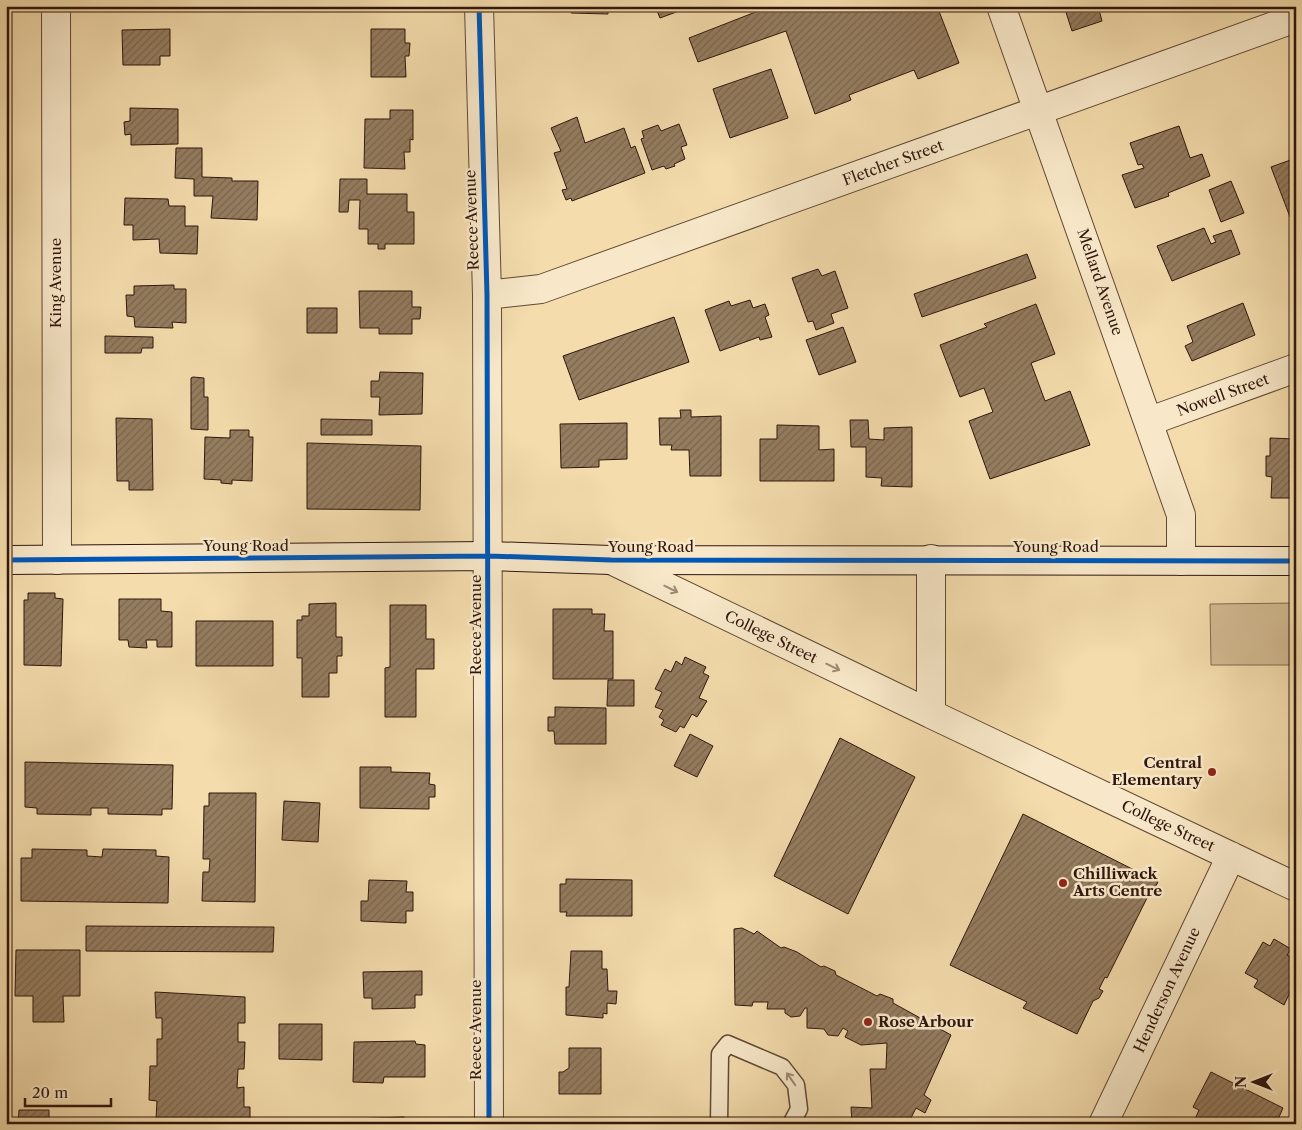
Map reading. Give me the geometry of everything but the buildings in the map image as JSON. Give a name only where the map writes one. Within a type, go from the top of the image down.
[{"type":"street","name":"King Avenue","points":[[56,6],[57,560]]},
{"type":"street","name":"Reece Avenue","points":[[479,6],[487,295],[489,1124]]},
{"type":"street","name":"Mellard Avenue","points":[[1002,6],[1182,515],[1182,561]]},
{"type":"street","name":"Fletcher Street","points":[[487,295],[541,289],[1296,18]]},
{"type":"street","name":"Nowell Street","points":[[1150,421],[1296,368]]},
{"type":"street","name":"Young Road","points":[[6,560],[489,556],[611,560],[931,559],[1296,562]]},
{"type":"street","points":[[931,559],[931,714]]},
{"type":"street","name":"College Street","points":[[611,560],[1296,887]]},
{"type":"street","name":"Henderson Avenue","points":[[1103,1124],[1231,856]]},
{"type":"lane","points":[[719,1124],[720,1054],[728,1044],[782,1067],[796,1085],[799,1109],[791,1124]]},
{"type":"shaded area","points":[[1296,603],[1296,665],[1211,665],[1210,604]]},
{"type":"cycle path","points":[[479,6],[487,295],[489,1124]]},
{"type":"cycle path","points":[[6,560],[489,556],[611,560],[1296,561]]},
{"type":"place","name":"Central Elementary","points":[[1212,772]]},
{"type":"place","name":"Chilliwack Arts Centre","points":[[1063,883]]},
{"type":"place","name":"Rose Arbour","points":[[868,1022]]}]
